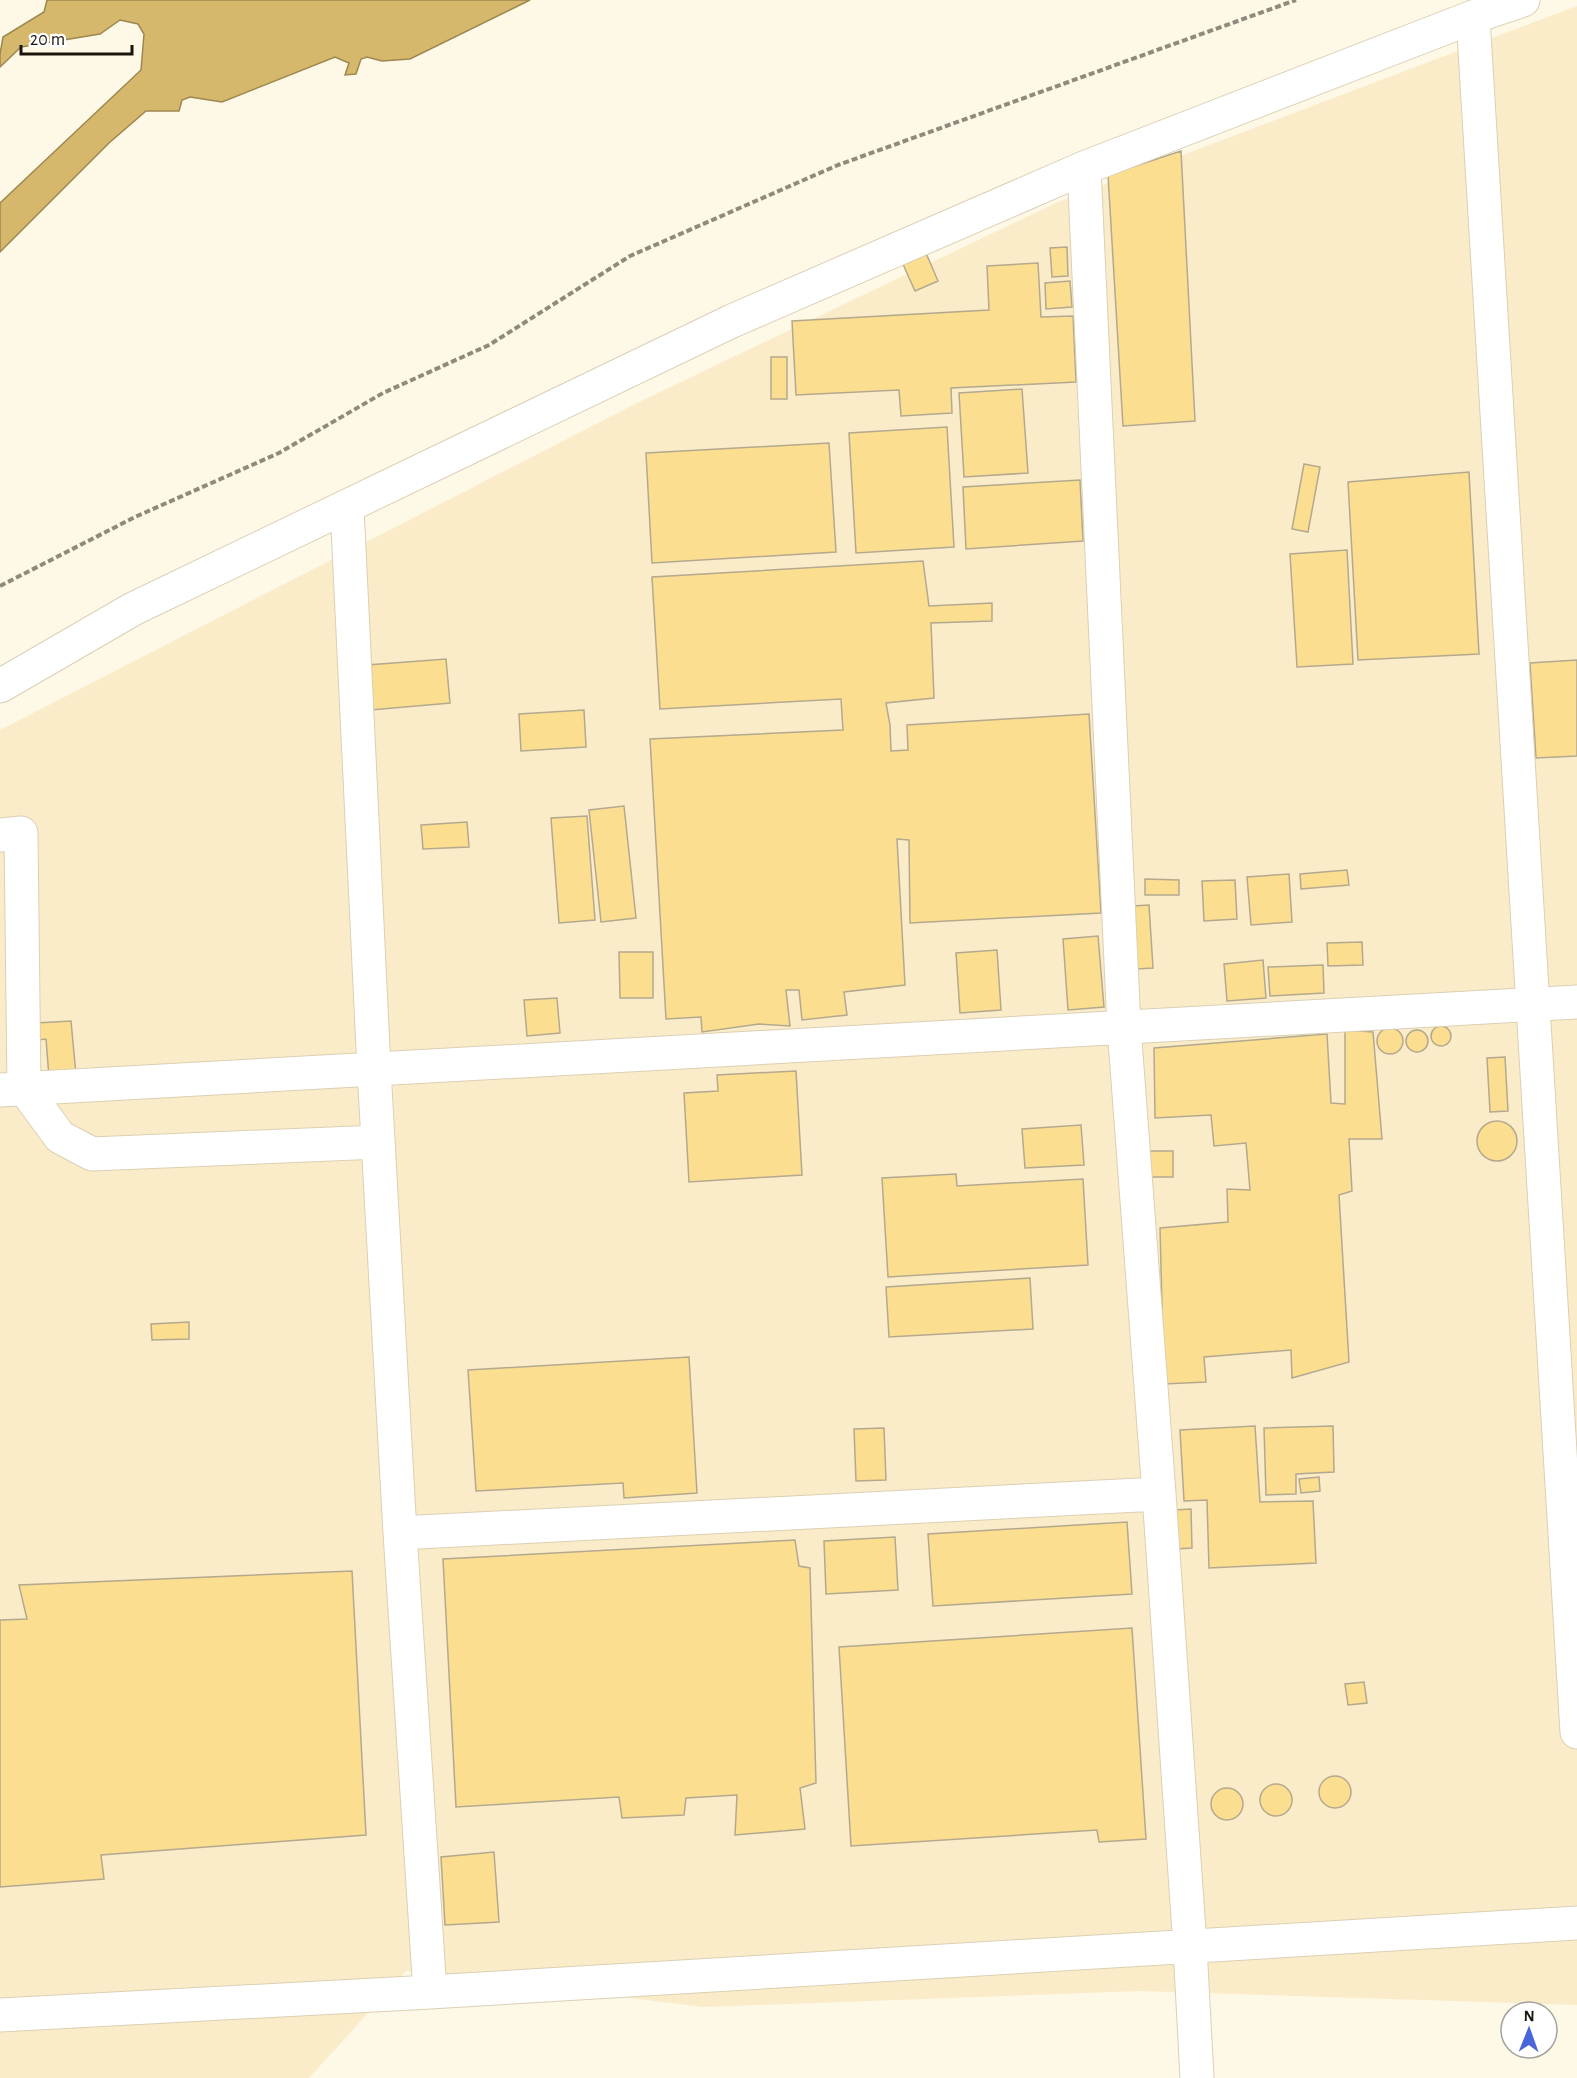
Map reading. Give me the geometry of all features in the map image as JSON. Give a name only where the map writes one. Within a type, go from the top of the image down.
[{"type":"street","points":[[0,686],[133,609],[732,321],[1084,168],[1473,16],[1523,0]]},
{"type":"street","points":[[1473,16],[1577,1732]]},
{"type":"street","points":[[1084,168],[1124,1027],[1159,1494],[1197,2078]]},
{"type":"street","points":[[347,507],[378,1142],[400,1533],[430,1992]]},
{"type":"street","points":[[0,835],[21,833],[12,1089],[60,1137],[92,1154],[378,1142]]},
{"type":"street","points":[[12,1089],[1577,1002]]},
{"type":"street","points":[[400,1533],[1159,1494]]},
{"type":"street","points":[[0,2015],[430,1992],[1577,1923]]},
{"type":"path","points":[[0,586],[135,517],[279,453],[383,393],[489,345],[630,256],[838,165],[1296,0]]},
{"type":"shaded area","points":[[47,0],[530,0],[410,59],[382,61],[367,57],[361,59],[356,74],[345,75],[349,63],[335,57],[222,102],[190,97],[182,100],[179,111],[146,111],[109,143],[0,252],[0,203],[141,70],[144,34],[138,24],[120,20],[100,34],[21,47],[0,67],[3,37],[44,12]]},
{"type":"shaded area","points":[[1577,6],[1577,2005],[1559,2004],[1559,2000],[1499,2000],[1499,2002],[1141,1991],[704,2007],[406,1971],[309,2078],[0,2078],[0,730],[637,403],[1058,202]]},
{"type":"building","points":[[1181,151],[1195,421],[1123,426],[1108,175]]},
{"type":"building","points":[[1067,247],[1068,276],[1052,277],[1050,248]]},
{"type":"building","points":[[926,253],[938,281],[915,291],[902,262]]},
{"type":"building","points":[[1038,263],[1041,317],[1073,316],[1076,382],[951,388],[952,413],[901,416],[899,390],[796,395],[792,321],[989,310],[987,266]]},
{"type":"building","points":[[1070,281],[1072,307],[1046,309],[1045,283]]},
{"type":"building","points":[[771,357],[787,357],[787,399],[771,399]]},
{"type":"building","points":[[1022,389],[1028,473],[964,477],[959,393]]},
{"type":"building","points":[[947,427],[954,547],[856,553],[849,433]]},
{"type":"building","points":[[829,443],[836,552],[652,563],[646,453]]},
{"type":"building","points":[[1304,464],[1320,467],[1308,532],[1292,529]]},
{"type":"building","points":[[1469,472],[1479,654],[1358,660],[1348,482]]},
{"type":"building","points":[[1080,480],[1083,541],[966,549],[963,487]]},
{"type":"building","points":[[1347,550],[1353,664],[1297,667],[1290,554]]},
{"type":"building","points":[[923,561],[929,606],[992,603],[992,621],[931,623],[934,698],[886,703],[891,751],[908,750],[907,725],[1089,714],[1101,913],[910,923],[909,840],[897,839],[905,985],[844,992],[847,1015],[802,1020],[799,990],[786,990],[790,1026],[759,1024],[702,1032],[701,1017],[666,1019],[650,739],[843,730],[841,699],[660,709],[652,577]]},
{"type":"building","points":[[446,659],[450,703],[371,710],[367,665]]},
{"type":"building","points":[[1577,660],[1577,756],[1536,758],[1530,663]]},
{"type":"building","points":[[584,710],[586,747],[521,751],[519,714]]},
{"type":"building","points":[[624,806],[636,918],[601,922],[589,810]]},
{"type":"building","points":[[587,816],[595,920],[559,923],[551,818]]},
{"type":"building","points":[[467,822],[469,847],[423,849],[421,825]]},
{"type":"building","points":[[1347,870],[1349,885],[1301,889],[1300,874]]},
{"type":"building","points":[[1289,874],[1292,922],[1251,925],[1247,877]]},
{"type":"building","points":[[1145,879],[1179,880],[1179,895],[1145,895]]},
{"type":"building","points":[[1235,880],[1237,919],[1204,921],[1202,881]]},
{"type":"building","points":[[1149,905],[1153,968],[1136,969],[1132,906]]},
{"type":"building","points":[[1098,936],[1104,1007],[1068,1010],[1063,939]]},
{"type":"building","points":[[1362,942],[1363,965],[1328,966],[1327,943]]},
{"type":"building","points":[[997,950],[1001,1010],[960,1013],[956,953]]},
{"type":"building","points":[[619,952],[653,952],[653,998],[620,998]]},
{"type":"building","points":[[1263,960],[1266,998],[1227,1001],[1224,964]]},
{"type":"building","points":[[1323,965],[1324,993],[1270,996],[1268,967]]},
{"type":"building","points":[[557,998],[560,1033],[527,1036],[524,1000]]},
{"type":"building","points":[[71,1021],[76,1075],[49,1077],[46,1039],[38,1040],[36,1023]]},
{"type":"building","points":[[1441,1026],[1448,1029],[1451,1036],[1448,1043],[1441,1046],[1434,1043],[1431,1036],[1434,1029]]},
{"type":"building","points":[[1390,1028],[1399,1032],[1403,1041],[1399,1050],[1390,1054],[1381,1050],[1377,1041],[1381,1032]]},
{"type":"building","points":[[1345,1030],[1373,1032],[1382,1139],[1349,1139],[1352,1191],[1339,1195],[1349,1362],[1292,1378],[1291,1350],[1204,1357],[1206,1382],[1164,1384],[1160,1228],[1228,1222],[1227,1189],[1250,1190],[1246,1143],[1214,1146],[1211,1115],[1155,1118],[1154,1048],[1327,1034],[1331,1103],[1345,1104]]},
{"type":"building","points":[[1417,1030],[1425,1033],[1428,1041],[1425,1049],[1417,1052],[1409,1049],[1406,1041],[1409,1033]]},
{"type":"building","points":[[1505,1057],[1508,1111],[1490,1112],[1487,1058]]},
{"type":"building","points":[[796,1071],[802,1175],[689,1182],[684,1093],[718,1091],[717,1075]]},
{"type":"building","points":[[1497,1121],[1511,1127],[1517,1141],[1511,1155],[1497,1161],[1483,1155],[1477,1141],[1483,1127]]},
{"type":"building","points":[[1081,1125],[1084,1165],[1025,1168],[1022,1129]]},
{"type":"building","points":[[1148,1151],[1173,1151],[1173,1177],[1149,1177]]},
{"type":"building","points":[[956,1174],[957,1186],[1083,1179],[1088,1265],[888,1277],[882,1178]]},
{"type":"building","points":[[1030,1278],[1033,1329],[889,1337],[886,1287]]},
{"type":"building","points":[[189,1322],[189,1339],[152,1340],[151,1324]]},
{"type":"building","points":[[689,1357],[697,1493],[624,1498],[623,1483],[476,1491],[468,1370]]},
{"type":"building","points":[[1255,1426],[1260,1502],[1313,1501],[1316,1563],[1209,1568],[1207,1500],[1184,1501],[1180,1430]]},
{"type":"building","points":[[1333,1426],[1334,1472],[1296,1474],[1296,1494],[1266,1495],[1264,1428]]},
{"type":"building","points":[[884,1428],[886,1480],[856,1481],[854,1429]]},
{"type":"building","points":[[1319,1477],[1320,1491],[1301,1493],[1299,1479]]},
{"type":"building","points":[[1191,1509],[1192,1548],[1176,1549],[1174,1510]]},
{"type":"building","points":[[1127,1522],[1132,1594],[933,1606],[928,1534]]},
{"type":"building","points":[[895,1537],[898,1590],[826,1594],[824,1541]]},
{"type":"building","points":[[795,1540],[799,1566],[810,1568],[816,1783],[800,1788],[805,1829],[735,1835],[737,1795],[686,1798],[684,1815],[622,1818],[619,1797],[456,1807],[443,1559]]},
{"type":"building","points":[[352,1571],[366,1835],[101,1855],[104,1879],[0,1887],[0,1620],[27,1619],[19,1585]]},
{"type":"building","points":[[1132,1628],[1146,1839],[1099,1842],[1097,1830],[851,1846],[839,1647]]},
{"type":"building","points":[[1364,1682],[1367,1703],[1348,1705],[1345,1684]]},
{"type":"building","points":[[1335,1776],[1346,1781],[1351,1792],[1346,1803],[1335,1808],[1324,1803],[1319,1792],[1324,1781]]},
{"type":"building","points":[[1276,1784],[1287,1789],[1292,1800],[1287,1811],[1276,1816],[1265,1811],[1260,1800],[1265,1789]]},
{"type":"building","points":[[1227,1788],[1238,1793],[1243,1804],[1238,1815],[1227,1820],[1216,1815],[1211,1804],[1216,1793]]},
{"type":"building","points":[[494,1852],[499,1922],[445,1925],[441,1857]]}]
